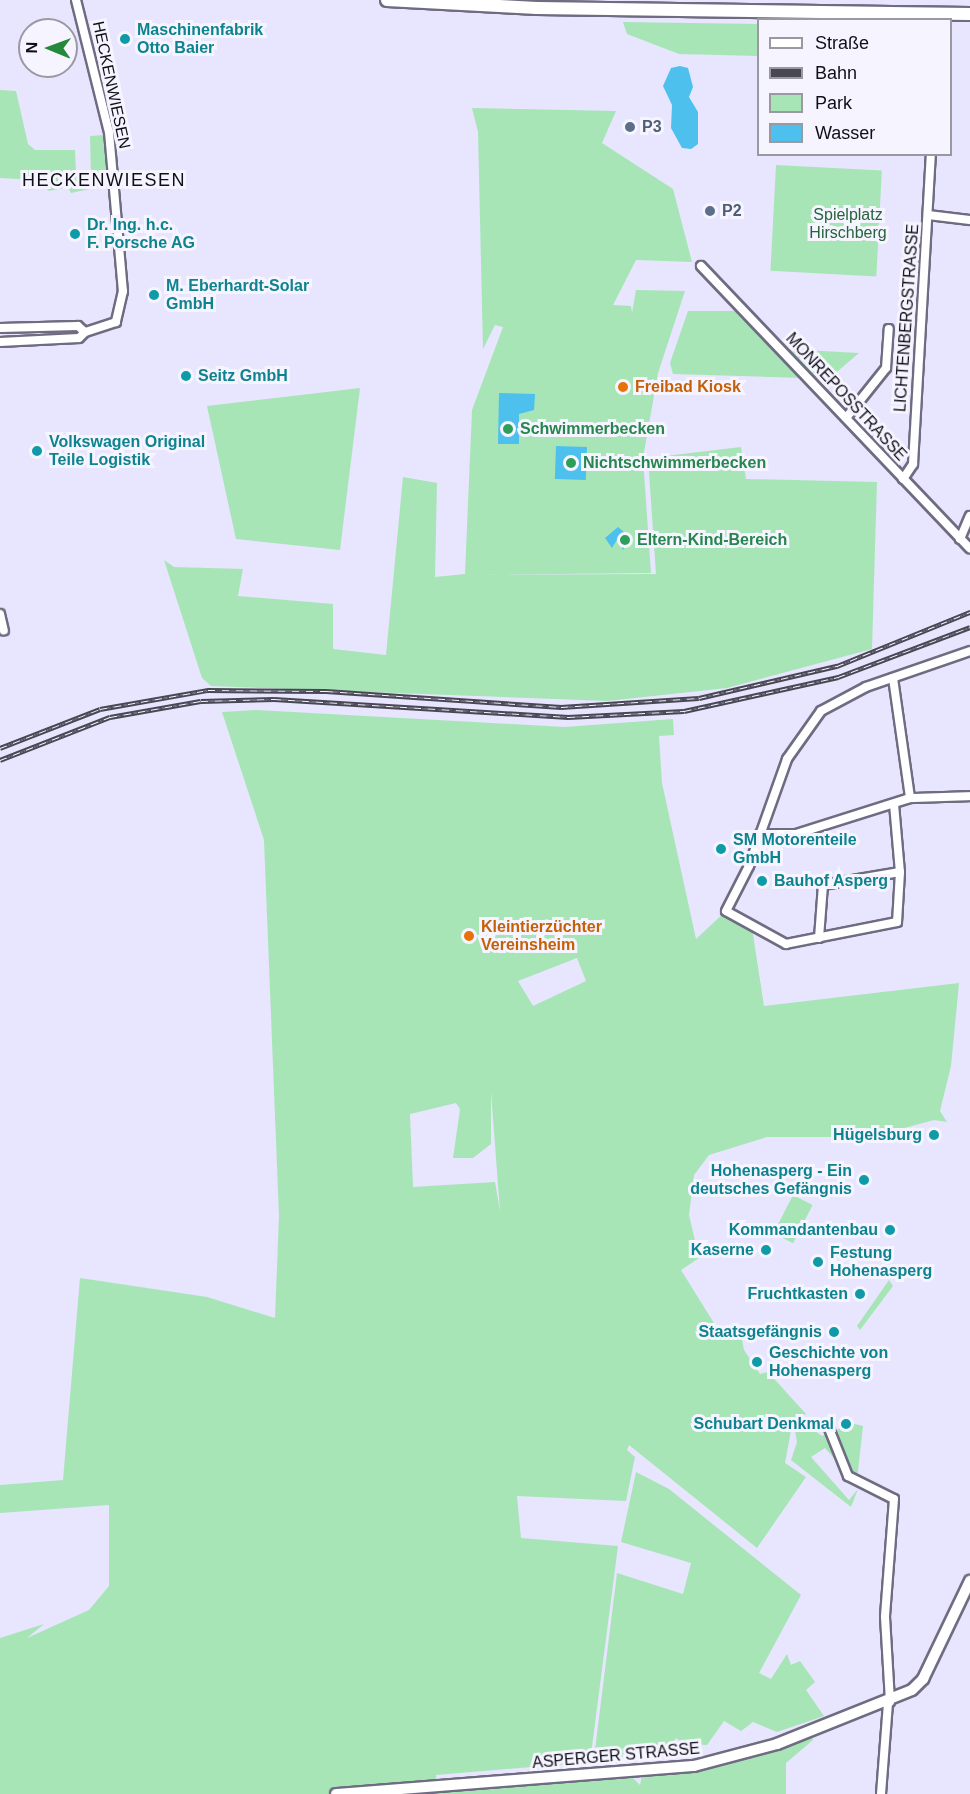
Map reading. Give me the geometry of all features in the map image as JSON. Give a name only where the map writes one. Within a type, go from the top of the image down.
[{"type":"highway","points":[[387,0],[537,9],[970,14]]},
{"type":"main road","name":"ASPERGER STRASSE","points":[[336,1794],[701,1765],[889,1702],[923,1679],[970,1581]]},
{"type":"street","name":"HECKENWIESEN","points":[[76,0],[109,132],[123,291],[116,322],[85,332]]},
{"type":"street","name":"LICHTENBERGSTRASSE","points":[[903,479],[913,464],[931,156]]},
{"type":"street","points":[[928,215],[970,220]]},
{"type":"street","name":"MONREPOSSTRASSE","points":[[701,266],[970,548]]},
{"type":"street","points":[[0,328],[78,326],[85,332],[79,338],[0,342]]},
{"type":"street","points":[[846,418],[886,368],[889,329]]},
{"type":"street","points":[[960,539],[970,516]]},
{"type":"street","points":[[0,614],[4,631]]},
{"type":"street","points":[[894,804],[900,872],[897,922],[783,943],[726,911],[760,834],[787,759],[821,711],[893,678],[970,651]]},
{"type":"street","points":[[893,678],[910,798]]},
{"type":"street","points":[[760,834],[796,834],[910,798],[970,796]]},
{"type":"street","points":[[819,938],[823,885],[900,872]]},
{"type":"street","points":[[828,1426],[848,1476],[894,1499],[885,1617],[889,1702],[881,1794]]},
{"type":"green space","points":[[623,22],[757,24],[757,56],[679,54],[627,34]]},
{"type":"green space","points":[[0,90],[16,91],[28,144],[35,150],[75,150],[76,175],[91,175],[90,136],[104,135],[108,185],[71,193],[68,187],[49,191],[38,180],[0,178]]},
{"type":"green space","points":[[472,108],[616,111],[602,143],[673,189],[692,262],[636,260],[613,305],[631,306],[632,313],[636,290],[685,291],[658,373],[643,458],[651,573],[474,575],[656,574],[648,458],[741,447],[746,479],[877,482],[872,649],[727,688],[607,701],[211,686],[202,678],[164,560],[174,567],[243,569],[238,596],[333,604],[333,649],[386,655],[403,477],[437,483],[435,577],[465,574],[472,410],[503,327],[495,325],[483,349],[478,132]]},
{"type":"green space","name":"Spielplatz Hirschberg","points":[[776,165],[882,171],[876,276],[770,271]]},
{"type":"green space","points":[[688,311],[738,311],[801,378],[673,374],[670,363]]},
{"type":"green space","points":[[784,349],[859,353],[838,371],[809,379]]},
{"type":"green space","points":[[360,388],[340,550],[236,539],[207,406]]},
{"type":"green space","points":[[257,710],[565,727],[673,719],[674,735],[659,736],[662,783],[696,939],[726,911],[752,928],[764,1006],[959,983],[951,1066],[940,1111],[947,1122],[934,1120],[871,1137],[767,1137],[709,1155],[694,1175],[689,1215],[699,1258],[681,1270],[722,1336],[735,1330],[741,1334],[744,1350],[760,1374],[768,1372],[806,1414],[792,1425],[785,1463],[806,1477],[757,1548],[629,1445],[627,1450],[635,1457],[626,1501],[517,1496],[521,1538],[618,1546],[590,1762],[436,1775],[437,1784],[632,1777],[640,1785],[643,1771],[694,1766],[811,1732],[813,1740],[786,1763],[786,1794],[0,1794],[0,1638],[44,1624],[27,1638],[89,1610],[109,1586],[109,1505],[0,1513],[0,1485],[63,1480],[80,1278],[207,1297],[275,1318],[279,1216],[264,840],[222,712]],"holes":[[[577,958],[586,981],[533,1006],[518,981]],[[491,1092],[500,1211],[495,1182],[413,1187],[410,1114],[456,1103],[460,1109],[453,1158],[473,1158],[491,1144]]]},
{"type":"green space","points":[[793,1195],[813,1205],[793,1243],[773,1233]]},
{"type":"green space","points":[[889,1280],[893,1286],[860,1330],[857,1326]]},
{"type":"green space","points":[[846,1422],[863,1426],[857,1480],[834,1433]]},
{"type":"green space","points":[[804,1423],[822,1436],[827,1433],[839,1464],[825,1448],[811,1457],[849,1500],[858,1489],[851,1507],[791,1460],[797,1442],[794,1426]]},
{"type":"green space","points":[[636,1472],[669,1489],[801,1595],[759,1673],[771,1679],[787,1654],[791,1665],[800,1661],[815,1682],[806,1690],[824,1716],[777,1732],[753,1722],[741,1731],[724,1721],[707,1745],[684,1744],[676,1738],[666,1755],[643,1758],[633,1747],[626,1757],[594,1758],[617,1573],[683,1594],[691,1563],[621,1542]]},
{"type":"water","points":[[680,66],[688,68],[693,87],[689,97],[698,112],[698,144],[691,149],[682,148],[671,128],[672,105],[663,86],[671,68]]},
{"type":"water","name":"Schwimmerbecken","points":[[499,393],[535,394],[534,410],[519,414],[519,444],[498,444]]},
{"type":"water","name":"Nichtschwimmerbecken","points":[[556,446],[587,447],[586,480],[555,479]]},
{"type":"water","name":"Eltern-Kind-Bereich","points":[[618,527],[631,538],[623,550],[618,538],[612,548],[605,538]]},
{"type":"railway","points":[[0,748],[100,709],[208,690],[326,691],[561,707],[699,698],[837,666],[970,612]]},
{"type":"railway","points":[[0,760],[110,717],[201,701],[274,699],[568,717],[684,711],[838,677],[970,627]]},
{"type":"place","name":"Maschinenfabrik Otto Baier","points":[[125,39]]},
{"type":"place","name":"P3","points":[[630,127]]},
{"type":"place","name":"P2","points":[[710,211]]},
{"type":"place","name":"Dr. Ing. h.c. F. Porsche AG","points":[[75,234]]},
{"type":"place","name":"M. Eberhardt-Solar GmbH","points":[[154,295]]},
{"type":"place","name":"Seitz GmbH","points":[[186,376]]},
{"type":"place","name":"Freibad Kiosk","points":[[623,387]]},
{"type":"place","name":"Schwimmerbecken","points":[[508,429]]},
{"type":"place","name":"Volkswagen Original Teile Logistik","points":[[37,451]]},
{"type":"place","name":"Nichtschwimmerbecken","points":[[571,463]]},
{"type":"place","name":"Eltern-Kind-Bereich","points":[[625,540]]},
{"type":"place","name":"SM Motorenteile GmbH","points":[[721,849]]},
{"type":"place","name":"Bauhof Asperg","points":[[762,881]]},
{"type":"place","name":"Kleintierzüchter Vereinsheim","points":[[469,936]]},
{"type":"place","name":"Hügelsburg","points":[[934,1135]]},
{"type":"place","name":"Hohenasperg - Ein deutsches Gefängnis","points":[[864,1180]]},
{"type":"place","name":"Kommandantenbau","points":[[890,1230]]},
{"type":"place","name":"Kaserne","points":[[766,1250]]},
{"type":"place","name":"Festung Hohenasperg","points":[[818,1262]]},
{"type":"place","name":"Fruchtkasten","points":[[860,1294]]},
{"type":"place","name":"Staatsgefängnis","points":[[834,1332]]},
{"type":"place","name":"Geschichte von Hohenasperg","points":[[757,1362]]},
{"type":"place","name":"Schubart Denkmal","points":[[846,1424]]},
{"type":"district","name":"HECKENWIESEN","points":[[104,180]]}]
